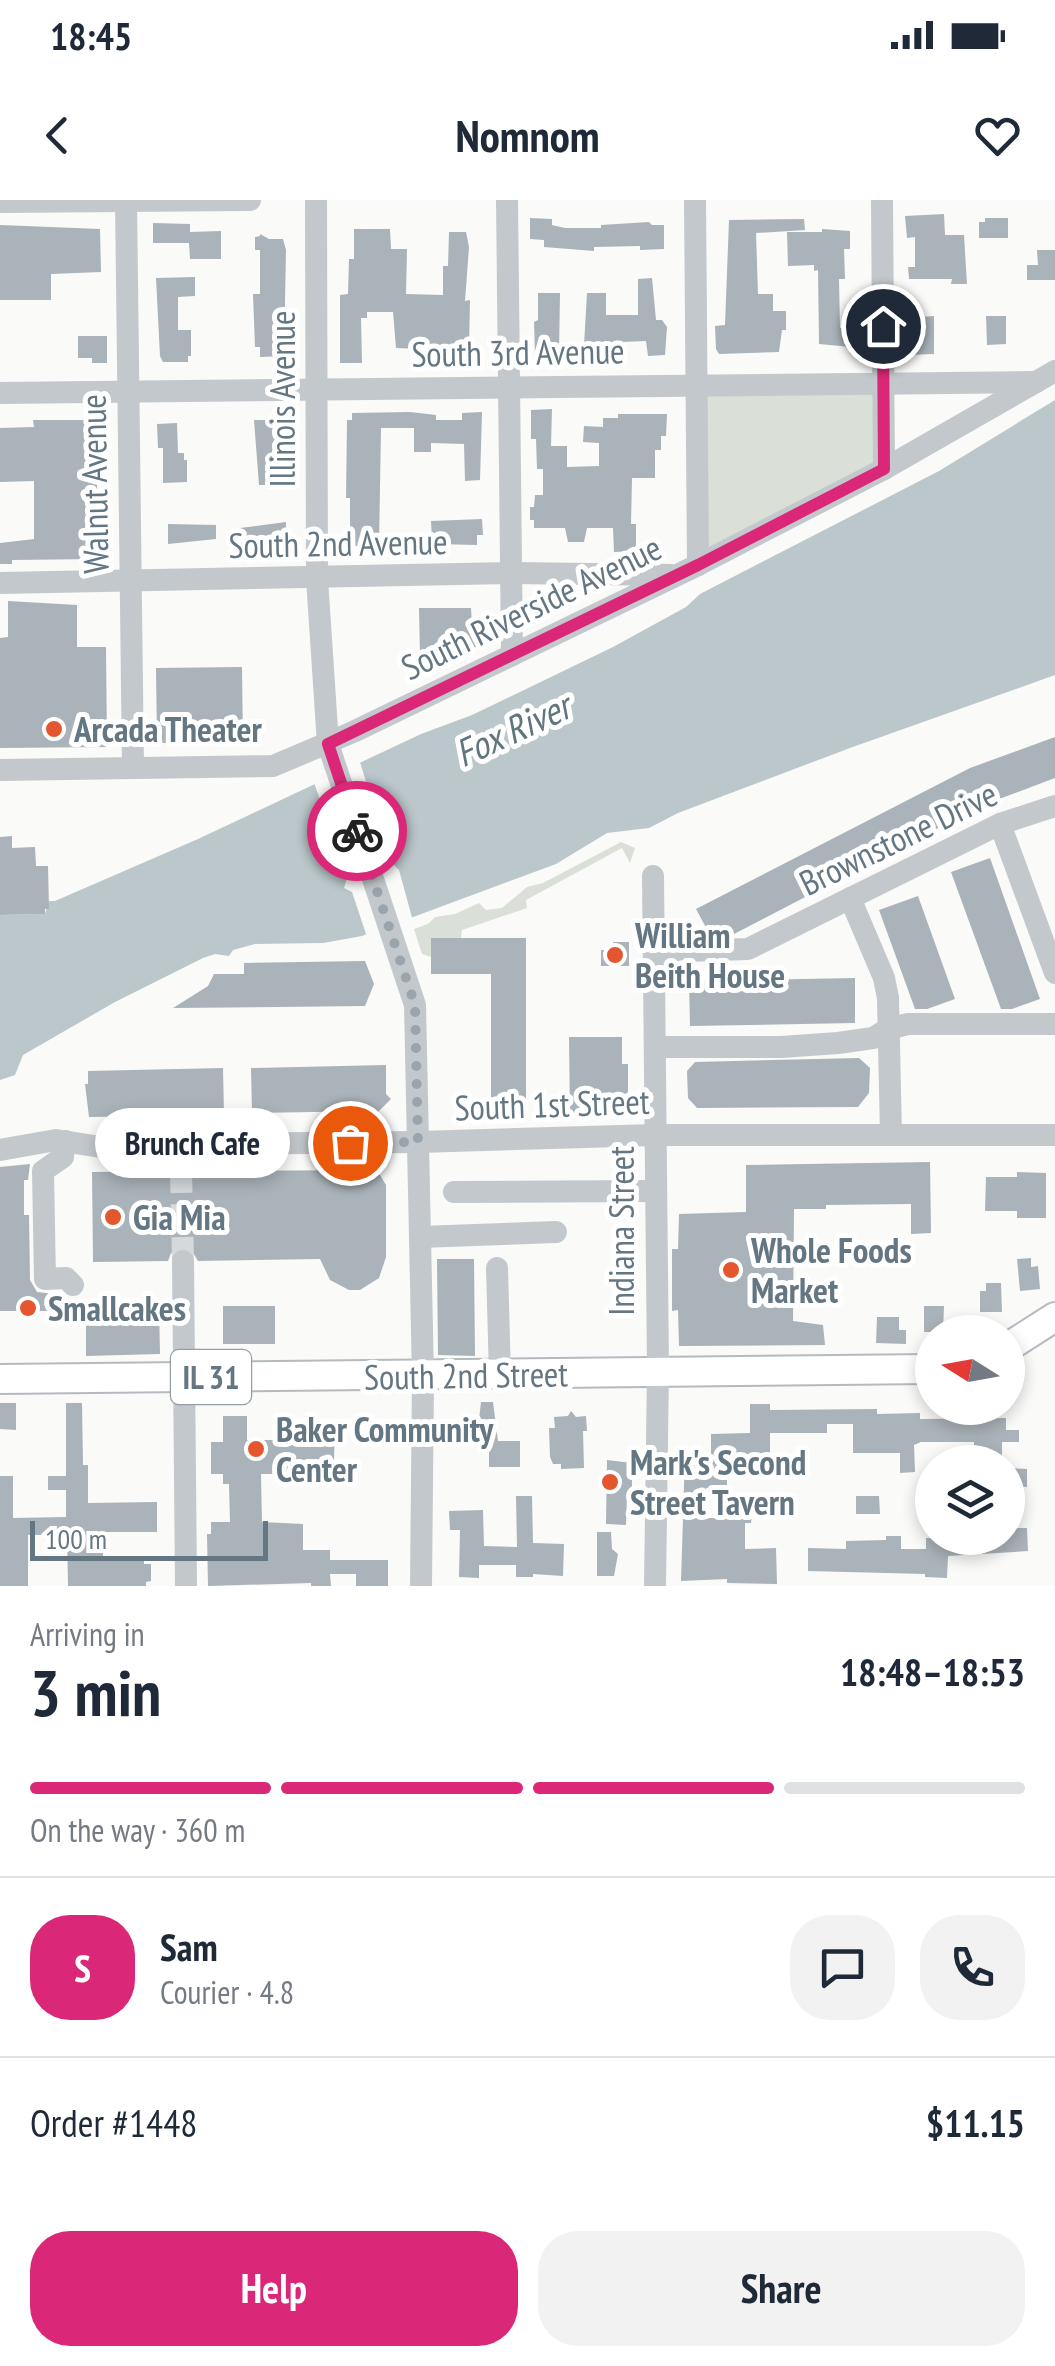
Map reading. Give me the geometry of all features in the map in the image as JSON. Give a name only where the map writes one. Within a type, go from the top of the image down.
[{"type":"main road","points":[[1025,1336],[1055,1317]]},
{"type":"main road","name":"South 2nd Street","points":[[0,1379],[915,1368]]},
{"type":"street","points":[[0,202],[250,200]]},
{"type":"street","name":"Illinois Avenue","points":[[316,200],[317,579],[328,744],[415,1005],[422,1586]]},
{"type":"street","points":[[507,200],[512,655]]},
{"type":"street","points":[[688,570],[696,384],[695,200]]},
{"type":"street","points":[[882,200],[884,469]]},
{"type":"street","name":"Walnut Avenue","points":[[126,201],[133,768]]},
{"type":"street","name":"South 3rd Avenue","points":[[0,393],[1046,377]]},
{"type":"street","name":"South Riverside Avenue","points":[[0,770],[272,766],[328,744],[688,570],[884,469],[1046,377]]},
{"type":"street","name":"South 2nd Avenue","points":[[0,583],[688,570]]},
{"type":"street","name":"Brownstone Drive","points":[[655,952],[748,949],[1000,824],[1055,806]]},
{"type":"street","points":[[1000,824],[1055,972]]},
{"type":"street","name":"Indiana Street","points":[[654,876],[658,1373],[655,1586]]},
{"type":"street","points":[[850,898],[884,978],[888,998],[891,1135]]},
{"type":"street","points":[[655,1046],[819,1045],[872,1038],[908,1024],[1055,1024]]},
{"type":"street","name":"South 1st Street","points":[[0,1150],[65,1141],[125,1146],[148,1138],[162,1140],[184,1162],[192,1146],[205,1144],[655,1136],[1055,1135]]},
{"type":"street","points":[[65,1141],[63,1157],[43,1171],[45,1279],[66,1278],[73,1285]]},
{"type":"street","points":[[454,1192],[656,1191]]},
{"type":"street","points":[[420,1237],[556,1232]]},
{"type":"street","points":[[183,1261],[186,1586]]},
{"type":"street","points":[[497,1268],[500,1376]]},
{"type":"shaded area","points":[[879,386],[880,470],[703,556],[700,387]]},
{"type":"shaded area","points":[[621,842],[635,848],[630,863],[622,848],[526,900],[527,908],[462,930],[461,938],[431,938],[431,957],[422,954],[414,929],[435,917],[455,914],[479,903],[486,910],[502,908],[527,887],[543,883]]},
{"type":"water","name":"Fox River","points":[[1055,400],[1055,675],[850,748],[678,813],[649,828],[607,833],[556,864],[362,936],[323,943],[255,944],[233,950],[229,956],[215,954],[203,958],[115,1002],[23,1055],[15,1075],[0,1080],[0,915],[45,914],[49,901],[198,839],[613,647],[686,607],[700,594],[939,471]]},
{"type":"pier","points":[[359,759],[376,814],[382,818],[380,825],[399,870],[413,921],[367,937],[352,892],[344,888],[347,878],[334,841],[326,836],[330,827],[313,780]]},
{"type":"building","points":[[944,214],[945,235],[964,235],[967,284],[951,284],[952,279],[909,279],[908,267],[915,267],[915,237],[907,238],[905,216]]},
{"type":"building","points":[[530,218],[552,219],[552,225],[565,228],[649,222],[664,225],[664,249],[594,247],[594,251],[544,247],[544,240],[530,239]]},
{"type":"building","points":[[985,218],[1008,218],[1008,238],[979,238],[979,222],[985,222]]},
{"type":"building","points":[[804,219],[805,230],[756,233],[758,294],[773,294],[773,311],[786,311],[786,330],[782,330],[779,352],[719,354],[715,326],[725,325],[729,220]]},
{"type":"building","points":[[153,223],[190,224],[190,232],[221,231],[221,259],[190,259],[189,243],[153,243]]},
{"type":"building","points":[[0,225],[100,229],[101,272],[51,274],[51,300],[0,300]]},
{"type":"building","points":[[354,229],[390,229],[391,249],[407,249],[406,294],[443,295],[449,232],[466,232],[469,350],[462,350],[461,356],[444,357],[444,350],[396,348],[393,312],[367,312],[367,318],[361,318],[362,363],[340,363],[340,295],[348,294]]},
{"type":"building","points":[[850,231],[850,249],[844,249],[845,279],[839,279],[840,328],[850,327],[851,347],[819,344],[818,270],[814,271],[814,265],[788,266],[787,232]]},
{"type":"building","points":[[260,234],[283,239],[286,250],[284,356],[260,357],[260,347],[255,347],[253,294],[260,294],[260,250],[255,250],[255,237]]},
{"type":"building","points":[[1037,250],[1055,250],[1055,280],[1027,280],[1027,265],[1038,265]]},
{"type":"building","points":[[195,277],[195,296],[178,297],[178,330],[191,330],[191,356],[188,362],[163,362],[156,278]]},
{"type":"building","points":[[652,278],[656,320],[662,320],[667,327],[665,355],[648,356],[646,341],[622,342],[609,349],[584,345],[587,293],[606,293],[606,315],[638,315],[638,279]]},
{"type":"building","points":[[538,293],[560,293],[559,354],[535,354]]},
{"type":"building","points":[[934,316],[934,354],[908,355],[908,318]]},
{"type":"building","points":[[986,316],[1006,316],[1006,344],[987,345]]},
{"type":"building","points":[[78,336],[107,336],[107,363],[78,358]]},
{"type":"building","points":[[552,409],[551,446],[567,446],[567,467],[599,466],[599,443],[583,442],[584,426],[603,427],[603,418],[618,418],[618,414],[667,414],[666,436],[661,436],[661,450],[655,450],[655,478],[632,478],[631,524],[636,524],[636,551],[614,552],[613,528],[587,528],[584,542],[568,542],[565,528],[534,528],[530,507],[534,507],[535,495],[543,495],[543,469],[537,469],[531,410]]},
{"type":"building","points":[[482,412],[480,480],[465,481],[464,444],[431,443],[431,452],[414,452],[414,428],[381,428],[379,546],[350,546],[347,420],[352,420],[352,413],[436,415],[436,420],[462,420],[462,413]]},
{"type":"building","points":[[33,420],[97,420],[97,559],[12,560],[12,564],[0,564],[0,543],[34,539],[34,481],[0,482],[0,428],[34,427]]},
{"type":"building","points":[[254,420],[285,420],[285,425],[290,425],[288,485],[259,485]]},
{"type":"building","points":[[177,423],[178,453],[184,453],[187,460],[187,482],[163,483],[163,448],[158,448],[157,424]]},
{"type":"building","points":[[482,519],[483,535],[477,535],[477,545],[437,544],[437,540],[432,540],[431,521]]},
{"type":"building","points":[[286,522],[286,549],[241,547],[240,528]]},
{"type":"building","points":[[168,524],[216,525],[216,539],[168,544]]},
{"type":"building","points":[[8,601],[77,605],[77,647],[106,647],[107,747],[0,748],[0,638],[8,637]]},
{"type":"building","points":[[419,608],[471,608],[472,624],[485,623],[485,643],[436,664],[436,657],[420,657]]},
{"type":"building","points":[[242,667],[243,743],[157,743],[156,668]]},
{"type":"building","points":[[1055,737],[1055,778],[934,830],[734,934],[710,935],[696,909],[970,768]]},
{"type":"building","points":[[12,836],[12,848],[35,847],[36,866],[48,866],[49,909],[45,909],[45,914],[0,915],[0,837]]},
{"type":"building","points":[[990,858],[1040,999],[1012,1009],[1001,1009],[951,872]]},
{"type":"building","points":[[918,896],[955,999],[927,1009],[915,1009],[879,910]]},
{"type":"building","points":[[431,938],[526,938],[526,1118],[491,1118],[491,974],[431,974]]},
{"type":"building","name":"William Beith House","points":[[613,942],[629,942],[629,966],[601,966],[601,950],[613,950]]},
{"type":"building","points":[[365,961],[374,984],[365,1006],[173,1008],[208,986],[214,974],[244,974],[244,963]]},
{"type":"building","points":[[855,978],[855,1023],[690,1026],[689,981]]},
{"type":"building","points":[[569,1037],[622,1037],[622,1064],[628,1064],[628,1117],[570,1117]]},
{"type":"building","points":[[859,1058],[870,1068],[869,1093],[858,1107],[697,1108],[688,1098],[687,1071],[695,1062]]},
{"type":"building","points":[[386,1065],[386,1094],[391,1099],[375,1115],[370,1111],[252,1113],[251,1068]]},
{"type":"building","points":[[223,1068],[224,1115],[89,1117],[85,1084],[88,1071]]},
{"type":"building","name":"Whole Foods Market","points":[[930,1162],[931,1233],[911,1234],[911,1204],[794,1209],[793,1321],[823,1325],[825,1345],[679,1346],[678,1310],[672,1311],[672,1249],[678,1249],[679,1214],[746,1212],[746,1165]]},
{"type":"building","points":[[30,1164],[28,1180],[24,1180],[24,1215],[29,1215],[30,1280],[37,1292],[55,1294],[55,1311],[0,1311],[0,1167]]},
{"type":"building","points":[[372,1170],[386,1185],[386,1257],[379,1278],[360,1290],[349,1290],[330,1280],[320,1259],[198,1261],[191,1249],[182,1246],[171,1253],[168,1261],[93,1262],[92,1172]]},
{"type":"building","points":[[1017,1172],[1046,1173],[1046,1218],[1017,1218],[1017,1211],[985,1211],[986,1177],[1017,1177]]},
{"type":"building","points":[[1031,1258],[1031,1267],[1038,1266],[1040,1289],[1020,1291],[1017,1259]]},
{"type":"building","points":[[437,1259],[474,1259],[475,1356],[438,1355]]},
{"type":"building","points":[[986,1283],[1001,1283],[1002,1312],[980,1312],[980,1291],[986,1291]]},
{"type":"building","points":[[223,1306],[275,1306],[275,1344],[223,1344]]},
{"type":"building","points":[[924,1306],[944,1306],[944,1315],[924,1315]]},
{"type":"building","points":[[159,1309],[160,1354],[86,1356],[86,1310]]},
{"type":"building","points":[[877,1317],[899,1317],[899,1330],[906,1330],[906,1344],[876,1343]]},
{"type":"building","points":[[481,1402],[493,1402],[498,1441],[520,1441],[520,1467],[489,1467],[489,1445],[476,1445]]},
{"type":"building","points":[[0,1403],[16,1403],[16,1430],[0,1429]]},
{"type":"building","points":[[66,1403],[82,1403],[88,1503],[157,1502],[157,1532],[103,1532],[103,1557],[144,1557],[144,1564],[151,1564],[151,1581],[146,1586],[68,1586],[67,1535],[28,1535],[28,1586],[0,1586],[0,1476],[13,1476],[13,1518],[66,1517],[66,1490],[48,1490],[48,1476],[66,1476]]},
{"type":"building","points":[[750,1404],[770,1404],[770,1410],[877,1409],[877,1414],[915,1413],[915,1425],[1006,1425],[1006,1430],[1019,1430],[1019,1442],[921,1442],[914,1445],[915,1472],[900,1473],[900,1453],[853,1453],[853,1424],[827,1424],[827,1433],[770,1433],[770,1457],[727,1457],[727,1488],[706,1488],[706,1518],[731,1518],[732,1505],[753,1506],[751,1523],[745,1523],[745,1549],[776,1548],[777,1584],[727,1583],[727,1579],[681,1581],[685,1455],[711,1454],[711,1434],[750,1433]]},
{"type":"building","points":[[571,1411],[576,1417],[586,1416],[584,1468],[561,1469],[561,1464],[553,1464],[550,1457],[549,1428],[555,1428],[554,1417],[568,1416]]},
{"type":"building","points":[[223,1416],[247,1416],[247,1440],[304,1440],[304,1424],[335,1424],[334,1460],[301,1460],[301,1474],[261,1474],[262,1522],[303,1524],[303,1550],[330,1550],[330,1560],[388,1560],[388,1586],[356,1586],[356,1574],[330,1574],[331,1586],[208,1586],[207,1534],[211,1534],[211,1522],[230,1522],[229,1484],[223,1484],[223,1474],[211,1474],[211,1442],[223,1442]]},
{"type":"building","points":[[607,1460],[632,1463],[626,1525],[606,1524]]},
{"type":"building","points":[[516,1496],[532,1496],[533,1543],[564,1544],[563,1576],[516,1577],[516,1565],[479,1565],[479,1578],[459,1577],[460,1530],[450,1530],[449,1511],[483,1510],[484,1546],[517,1547]]},
{"type":"building","points":[[856,1496],[879,1496],[880,1514],[856,1514]]},
{"type":"building","points":[[597,1532],[611,1532],[612,1549],[618,1554],[614,1576],[597,1576]]},
{"type":"building","points":[[901,1536],[901,1549],[915,1549],[915,1555],[964,1555],[948,1556],[947,1578],[808,1571],[808,1548],[846,1549],[846,1541]]},
{"type":"tunnel","points":[[181,1171],[183,1261]]},
{"type":"way so far","points":[[350,1143],[418,1142],[415,1005],[357,831]]},
{"type":"place","name":"Arcada Theater","points":[[54,729]]},
{"type":"place","name":"William Beith House","points":[[615,955]]},
{"type":"place","name":"Brunch Cafe","points":[[350,1143]]},
{"type":"place","name":"Gia Mia","points":[[113,1217]]},
{"type":"place","name":"Whole Foods Market","points":[[731,1270]]},
{"type":"place","name":"Smallcakes","points":[[28,1308]]},
{"type":"place","name":"Baker Community Center","points":[[256,1449]]},
{"type":"place","name":"Mark's Second Street Tavern","points":[[610,1482]]},
{"type":"route","points":[[357,831],[328,744],[698,565],[884,469],[883,326]]}]
